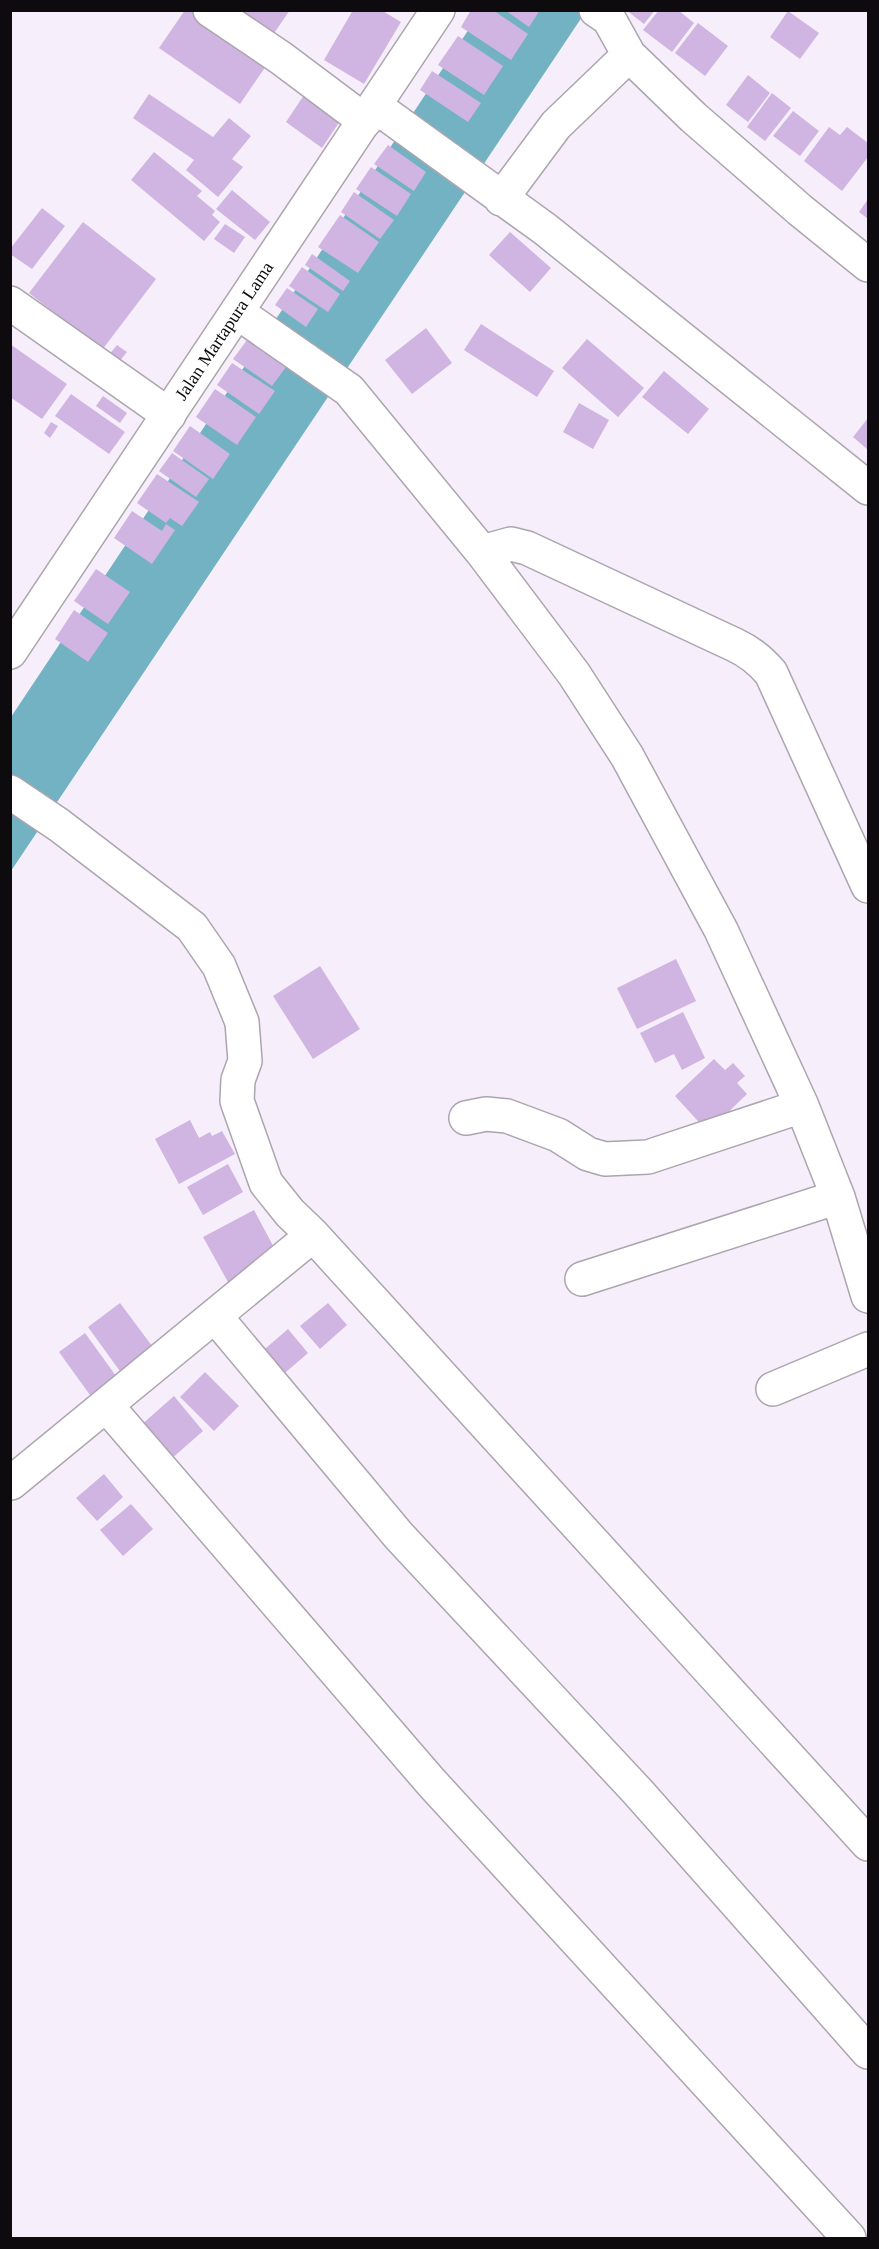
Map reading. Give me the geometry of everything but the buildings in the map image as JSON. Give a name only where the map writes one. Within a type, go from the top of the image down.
[{"type":"street","points":[[210,10],[281,58],[378,115],[545,229],[868,488]]},
{"type":"street","name":"Jalan Martapura Lama","points":[[10,652],[169,415],[246,319],[378,115],[438,10]]},
{"type":"street","points":[[603,15],[629,55],[693,117],[800,210],[868,265]]},
{"type":"street","points":[[495,194],[556,125],[629,55]]},
{"type":"street","points":[[10,303],[169,415]]},
{"type":"street","points":[[246,319],[349,390],[482,552],[574,674],[627,756],[721,930],[802,1106],[838,1197],[868,1296]]},
{"type":"street","points":[[482,552],[511,544],[526,548],[748,651],[761,661],[771,674],[868,886]]},
{"type":"street","points":[[10,792],[59,825],[192,927],[219,966],[242,1022],[245,1061],[238,1080],[237,1101],[266,1183],[290,1213],[313,1234],[868,1844]]},
{"type":"street","points":[[466,1118],[486,1114],[507,1116],[558,1135],[588,1154],[605,1159],[648,1157],[802,1106]]},
{"type":"street","points":[[582,1279],[838,1197]]},
{"type":"street","points":[[11,1483],[313,1234]]},
{"type":"street","points":[[215,1316],[399,1536],[638,1792],[868,2052]]},
{"type":"street","points":[[772,1389],[868,1349]]},
{"type":"street","points":[[106,1405],[431,1782],[849,2238]]},
{"type":"water","points":[[481,11],[586,11],[11,871],[11,717]]}]
